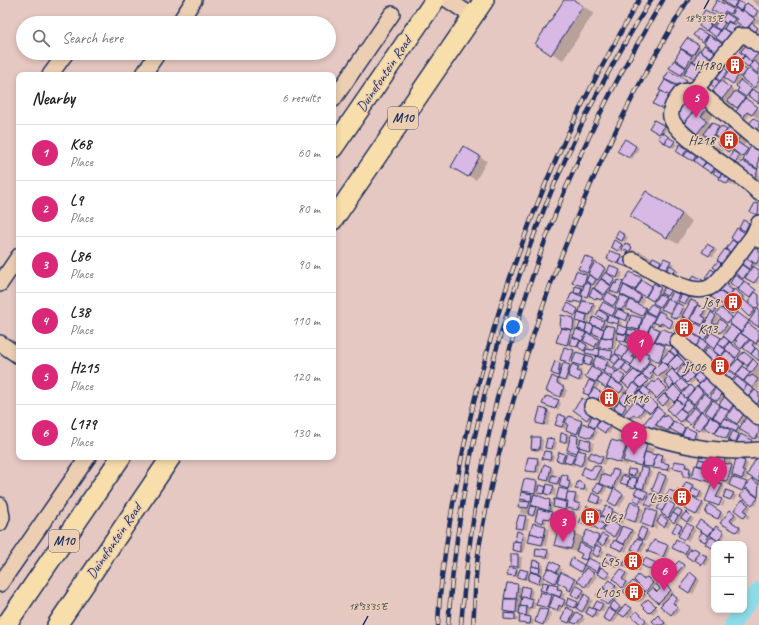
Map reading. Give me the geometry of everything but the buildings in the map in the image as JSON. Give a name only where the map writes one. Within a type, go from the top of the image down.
[{"type":"main road","name":"Duinefontein Road","points":[[336,144],[434,0]]},
{"type":"main road","name":"M10","points":[[336,216],[484,0]]},
{"type":"main road","name":"M10","points":[[6,625],[119,460]]},
{"type":"main road","name":"Duinefontein Road","points":[[56,625],[169,460]]},
{"type":"street","points":[[184,16],[194,0]]},
{"type":"street","points":[[448,0],[472,16]]},
{"type":"street","points":[[336,96],[392,14]]},
{"type":"street","points":[[759,45],[747,36],[739,36],[696,89],[682,92],[671,108],[670,116],[673,123],[685,135],[739,175],[759,193]]},
{"type":"street","points":[[52,72],[61,60]]},
{"type":"street","points":[[145,72],[153,60]]},
{"type":"street","points":[[696,89],[759,142]]},
{"type":"street","points":[[633,260],[686,288],[696,290],[705,289],[712,286],[757,233]]},
{"type":"street","points":[[0,284],[16,260]]},
{"type":"street","points":[[678,341],[759,418]]},
{"type":"street","points":[[0,343],[16,354]]},
{"type":"street","points":[[592,406],[634,430],[652,437],[723,451],[759,450]]},
{"type":"street","points":[[0,584],[86,460]]},
{"type":"street","points":[[0,505],[2,517],[0,523]]},
{"type":"waterway","points":[[747,605],[759,590]]},
{"type":"waterway","points":[[732,625],[741,613]]},
{"type":"railway","points":[[438,625],[440,592],[452,509],[472,412],[492,333],[532,216],[558,155],[591,88],[639,0]]},
{"type":"railway","points":[[448,625],[456,543],[470,461],[488,380],[511,300],[539,222],[572,145],[609,71],[651,0]]},
{"type":"railway","points":[[461,625],[468,559],[490,428],[506,363],[525,299],[547,236],[572,174],[615,85],[663,0]]},
{"type":"railway","points":[[473,625],[478,555],[489,494],[515,395],[548,291],[567,241],[610,142],[634,94],[688,0]]},
{"type":"place","name":"H180","points":[[735,65]]},
{"type":"place","name":"H215","points":[[696,118]]},
{"type":"place","name":"H218","points":[[729,140]]},
{"type":"place","name":"J69","points":[[733,302]]},
{"type":"place","name":"K13","points":[[684,328]]},
{"type":"place","name":"K68","points":[[640,363]]},
{"type":"place","name":"J106","points":[[720,366]]},
{"type":"place","name":"K116","points":[[609,398]]},
{"type":"place","name":"L9","points":[[634,455]]},
{"type":"place","name":"L38","points":[[714,490]]},
{"type":"place","name":"L36","points":[[682,497]]},
{"type":"place","name":"L67","points":[[590,517]]},
{"type":"place","name":"L86","points":[[563,542]]},
{"type":"place","name":"L95","points":[[633,561]]},
{"type":"place","name":"L179","points":[[664,591]]},
{"type":"place","name":"L105","points":[[634,592]]}]
